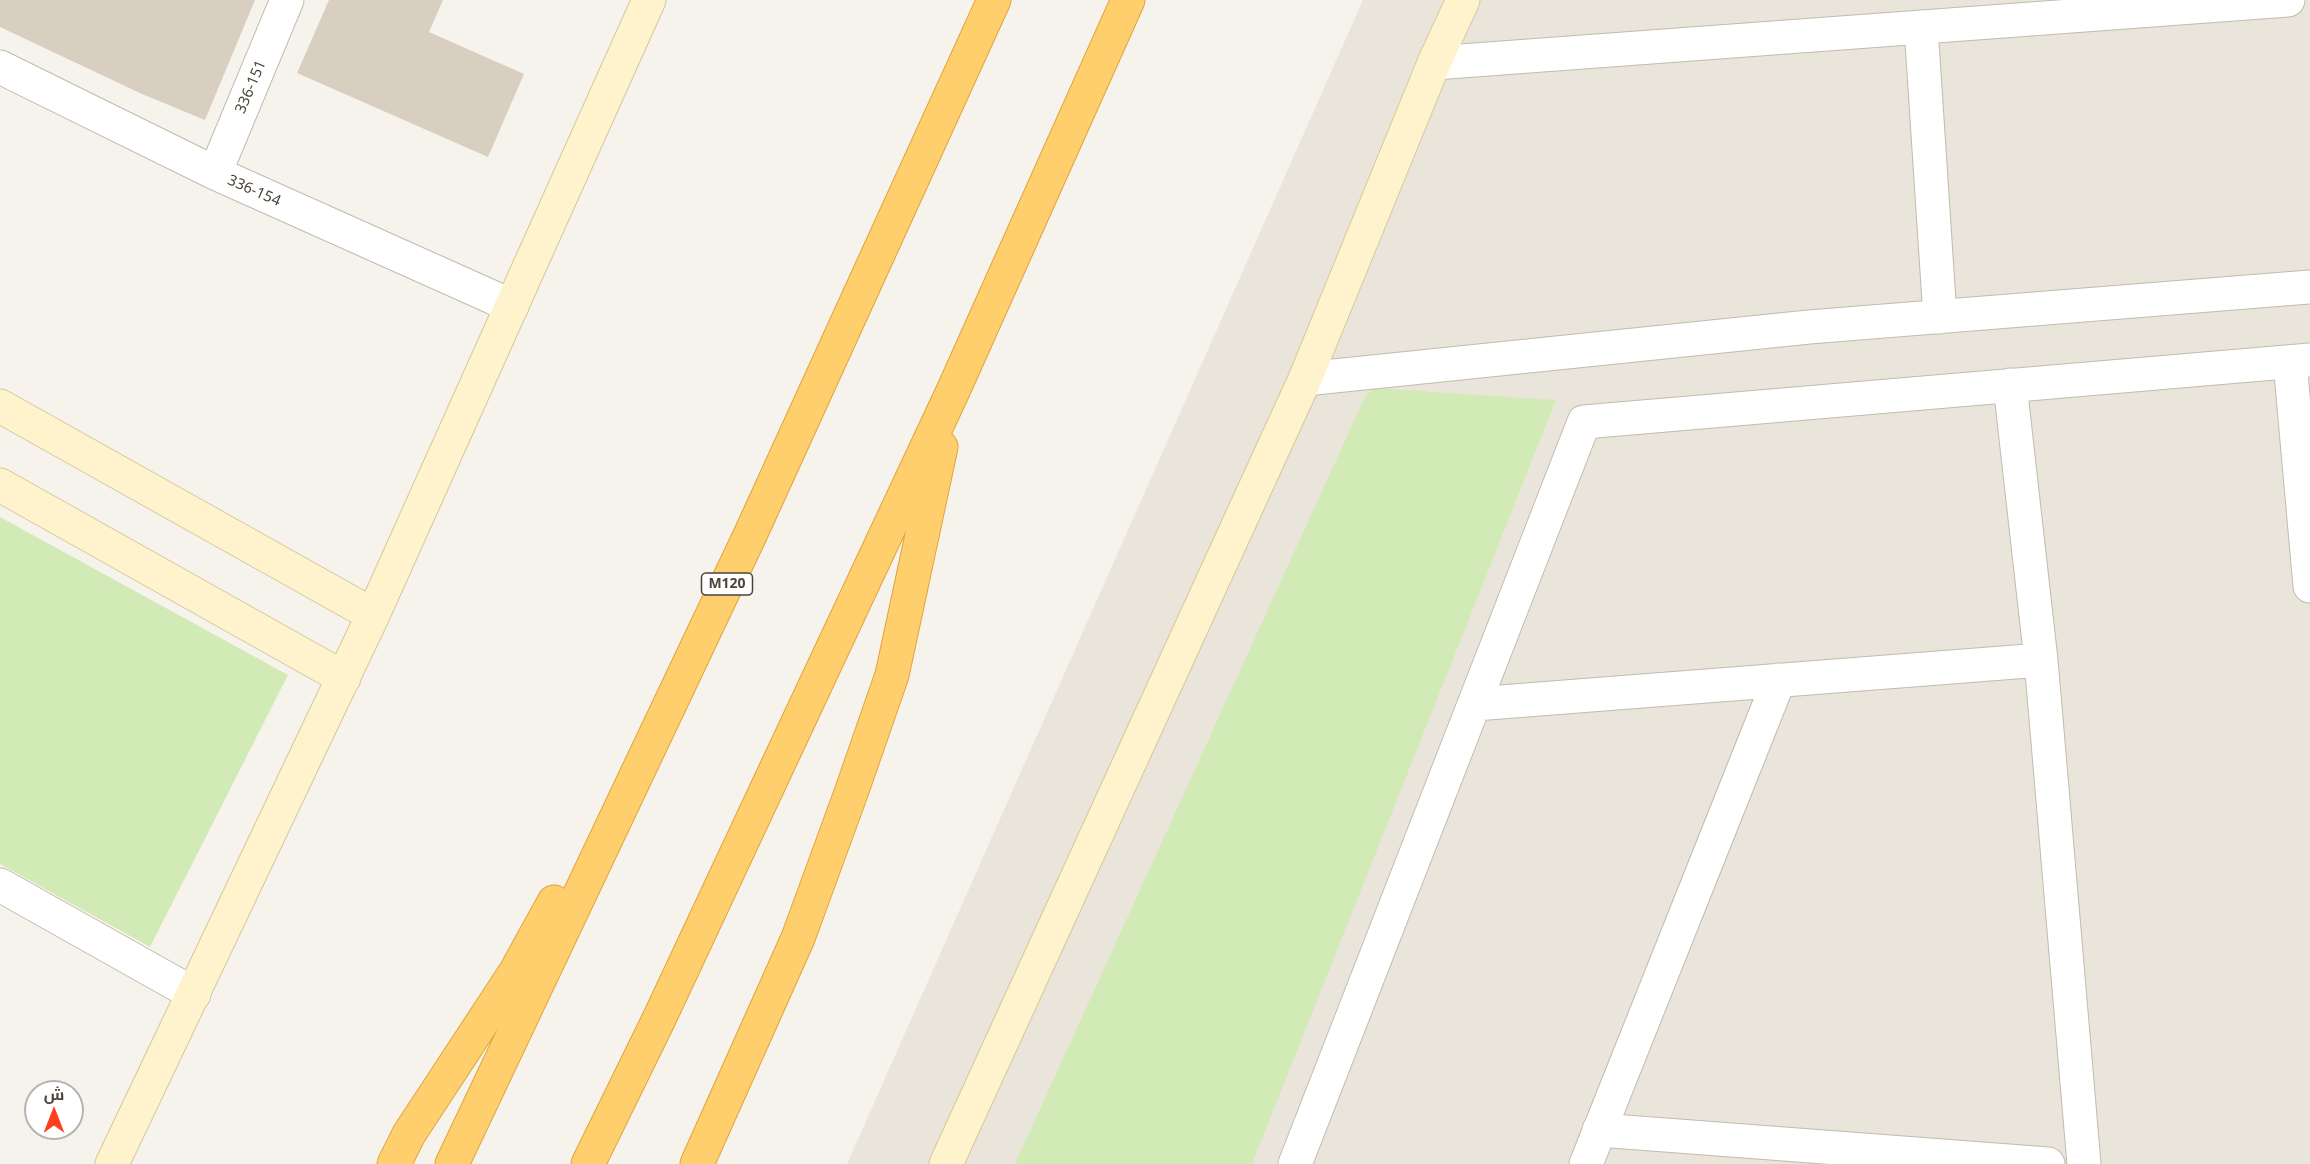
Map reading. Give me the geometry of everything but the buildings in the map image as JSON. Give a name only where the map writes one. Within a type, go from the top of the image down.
[{"type":"highway","name":"M120","points":[[452,1164],[751,533],[994,0]]},
{"type":"highway","points":[[588,1164],[659,1019],[953,391],[1128,0]]},
{"type":"highway","points":[[394,1164],[409,1134],[516,971],[593,830],[778,465],[959,80]]},
{"type":"highway","points":[[697,1164],[798,938],[892,675],[953,391]]},
{"type":"street","name":"336-151","points":[[215,173],[287,0]]},
{"type":"street","points":[[112,1164],[344,678],[649,0]]},
{"type":"street","points":[[946,1164],[1305,379],[1434,63],[1463,0]]},
{"type":"street","points":[[1434,63],[2288,0]]},
{"type":"street","points":[[1921,27],[1940,317]]},
{"type":"street","name":"336-154","points":[[0,66],[215,173],[512,306]]},
{"type":"street","points":[[1305,379],[1809,327],[2310,287]]},
{"type":"street","points":[[1295,1164],[1584,422],[2300,361],[2310,586]]},
{"type":"street","points":[[2010,385],[2041,660],[2084,1164]]},
{"type":"street","points":[[0,406],[373,615]]},
{"type":"street","points":[[0,485],[344,678]]},
{"type":"street","points":[[1475,704],[2041,660]]},
{"type":"street","points":[[1586,1164],[1779,681]]},
{"type":"street","points":[[0,885],[194,994]]},
{"type":"street","points":[[1599,1130],[2048,1164]]},
{"type":"shaded area","points":[[1363,0],[2310,0],[2310,1164],[847,1164]]},
{"type":"green space","points":[[1373,388],[1556,400],[1252,1164],[1015,1164],[1364,399]]},
{"type":"green space","points":[[0,517],[288,675],[150,947],[0,864]]}]
